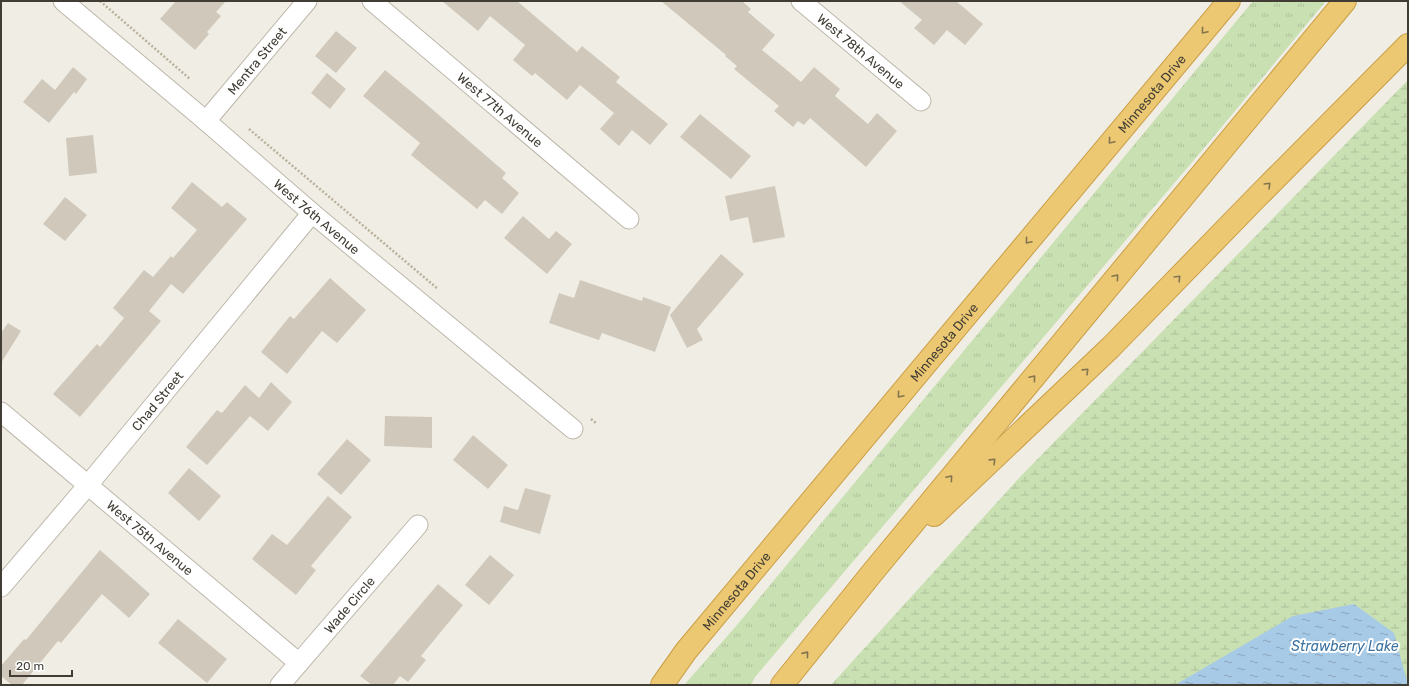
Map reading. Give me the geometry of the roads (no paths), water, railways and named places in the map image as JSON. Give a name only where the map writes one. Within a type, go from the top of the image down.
[{"type":"highway","name":"Minnesota Drive","points":[[662,685],[701,633],[1229,1]]},
{"type":"highway","points":[[782,685],[872,573],[1345,1]]},
{"type":"highway","points":[[872,573],[1111,347],[1257,197],[1408,46]]},
{"type":"street","name":"West 76th Avenue","points":[[62,1],[206,121],[312,213],[573,429]]},
{"type":"street","name":"Mentra Street","points":[[206,121],[307,1]]},
{"type":"street","name":"West 77th Avenue","points":[[372,1],[629,219]]},
{"type":"street","name":"West 78th Avenue","points":[[801,1],[921,101]]},
{"type":"street","name":"Chad Street","points":[[1,587],[88,485],[312,213]]},
{"type":"street","name":"West 75th Avenue","points":[[1,412],[299,663]]},
{"type":"street","name":"Wade Circle","points":[[280,685],[418,525]]},
{"type":"water","name":"Strawberry Lake","points":[[1354,604],[1394,633],[1408,685],[1175,685],[1293,616]]}]
